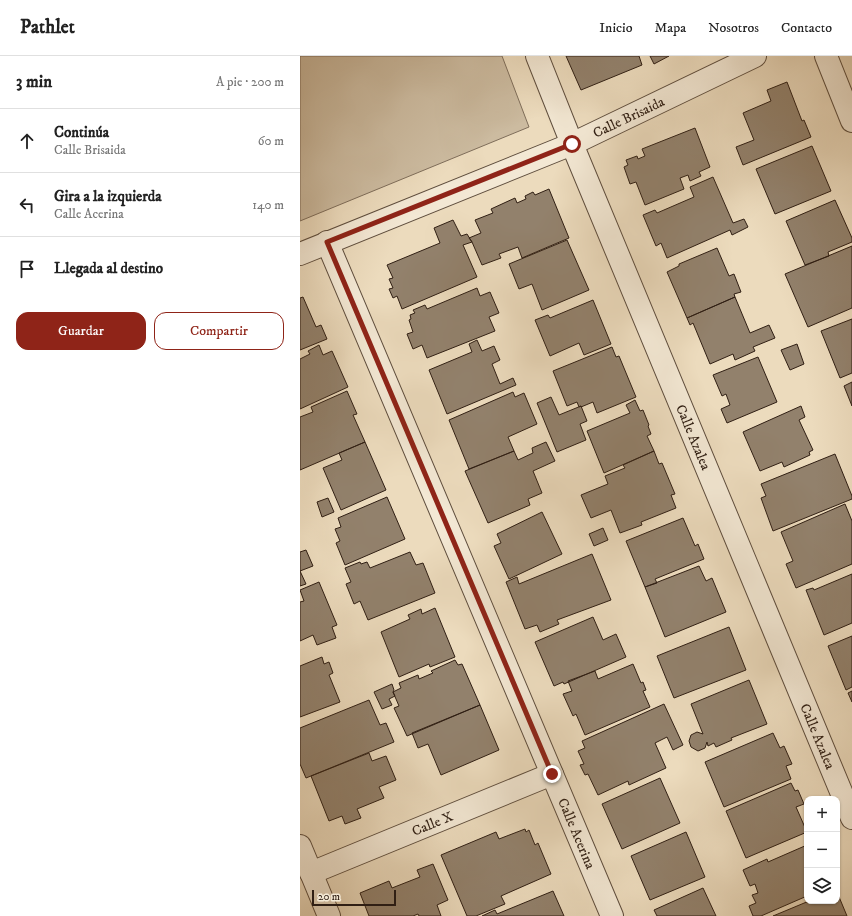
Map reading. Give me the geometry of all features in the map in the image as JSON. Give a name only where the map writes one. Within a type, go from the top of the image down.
[{"type":"street","name":"Calle Azalea","points":[[537,56],[572,144],[852,818]]},
{"type":"street","name":"Calle Brisaida","points":[[300,254],[572,144],[755,56]]},
{"type":"street","points":[[826,56],[852,121]]},
{"type":"street","name":"Calle Acerina","points":[[327,242],[612,916]]},
{"type":"street","name":"Calle X","points":[[311,873],[552,774]]},
{"type":"street","points":[[300,846],[329,916]]},
{"type":"shaded area","points":[[300,56],[502,56],[529,127],[300,221]]},
{"type":"building","points":[[566,56],[639,56],[642,65],[581,90]]},
{"type":"building","points":[[650,56],[669,56],[654,64]]},
{"type":"building","points":[[787,82],[802,121],[804,120],[811,137],[743,165],[736,147],[754,140],[743,113],[771,101],[767,90]]},
{"type":"building","points":[[695,128],[710,167],[699,172],[701,176],[690,181],[688,175],[680,178],[684,189],[645,205],[636,182],[630,184],[624,167],[628,165],[626,160],[637,156],[638,159],[645,156],[642,149]]},
{"type":"building","points":[[812,146],[831,191],[775,214],[756,169]]},
{"type":"building","points":[[713,177],[733,223],[744,219],[748,227],[732,235],[730,230],[667,258],[661,243],[656,246],[643,215],[655,210],[657,213],[694,197],[690,187]]},
{"type":"building","points":[[549,189],[569,238],[522,258],[518,247],[499,254],[501,258],[482,265],[469,238],[481,233],[475,220],[493,213],[491,209],[515,198],[517,203],[526,199],[525,196],[533,192],[535,195]]},
{"type":"building","points":[[835,200],[852,238],[852,242],[828,252],[829,256],[805,265],[786,221]]},
{"type":"building","points":[[453,220],[461,236],[467,234],[472,242],[463,245],[477,277],[402,309],[397,296],[393,298],[389,289],[393,288],[389,279],[393,278],[387,265],[440,243],[434,228]]},
{"type":"building","points":[[567,240],[589,290],[542,310],[532,284],[519,289],[509,264]]},
{"type":"building","points":[[852,246],[852,308],[808,327],[785,274]]},
{"type":"building","points":[[717,248],[729,276],[734,274],[741,292],[734,294],[735,297],[687,318],[667,272],[679,266],[679,264]]},
{"type":"building","points":[[477,288],[480,296],[490,292],[499,313],[489,317],[495,331],[427,358],[422,345],[413,349],[407,334],[413,332],[409,320],[411,319],[410,315],[415,313],[413,310],[425,305],[427,309]]},
{"type":"building","points":[[303,297],[316,327],[321,325],[327,339],[300,350],[300,298]]},
{"type":"building","points":[[735,297],[750,333],[769,325],[775,338],[753,347],[755,351],[735,360],[733,354],[710,364],[693,323],[690,325],[687,318]]},
{"type":"building","points":[[593,300],[611,344],[584,355],[579,343],[550,356],[535,320],[548,315],[550,318]]},
{"type":"building","points":[[852,319],[852,373],[840,378],[821,331]]},
{"type":"building","points":[[477,340],[482,351],[494,346],[500,360],[492,364],[500,384],[513,378],[516,385],[447,414],[429,370],[472,352],[469,344]]},
{"type":"building","points":[[797,344],[804,364],[790,370],[781,350]]},
{"type":"building","points":[[319,345],[323,355],[332,351],[348,387],[300,409],[300,359],[310,354],[308,351]]},
{"type":"building","points":[[612,347],[616,357],[619,356],[636,397],[597,413],[593,402],[581,407],[579,407],[577,402],[567,406],[553,371]]},
{"type":"building","points":[[758,357],[777,402],[727,423],[721,409],[730,405],[726,394],[722,396],[713,375]]},
{"type":"building","points":[[852,382],[852,406],[844,386]]},
{"type":"building","points":[[347,391],[357,414],[353,415],[365,442],[300,470],[300,417],[313,412],[311,407]]},
{"type":"building","points":[[513,392],[515,397],[524,393],[537,424],[508,437],[514,451],[469,469],[449,420]]},
{"type":"building","points":[[551,397],[559,415],[581,406],[587,421],[580,424],[586,440],[557,452],[537,403]]},
{"type":"building","points":[[635,400],[640,411],[643,410],[649,425],[651,434],[647,436],[654,451],[604,473],[587,431],[630,413],[626,405]]},
{"type":"building","points":[[801,406],[805,417],[799,420],[813,450],[809,452],[810,455],[784,467],[782,462],[760,471],[743,432]]},
{"type":"building","points":[[365,442],[386,490],[341,510],[323,468],[342,460],[339,453]]},
{"type":"building","points":[[546,442],[555,461],[533,471],[542,493],[528,499],[530,505],[488,523],[465,471],[514,451],[518,460],[533,453],[532,448]]},
{"type":"building","points":[[654,451],[659,464],[662,463],[675,494],[671,495],[676,508],[641,522],[642,525],[620,533],[611,510],[591,518],[581,495],[608,484],[605,476],[625,468],[623,465]]},
{"type":"building","points":[[835,454],[852,499],[773,531],[761,498],[766,496],[761,484]]},
{"type":"building","points":[[387,497],[405,539],[345,565],[336,543],[340,541],[335,529],[341,527],[338,518]]},
{"type":"building","points":[[328,498],[334,512],[322,517],[317,502]]},
{"type":"building","points":[[845,504],[852,521],[852,564],[796,588],[786,564],[793,561],[781,532]]},
{"type":"building","points":[[542,512],[562,554],[509,579],[494,546],[501,543],[497,534]]},
{"type":"building","points":[[683,518],[695,546],[698,544],[704,559],[655,579],[657,583],[645,587],[626,541]]},
{"type":"building","points":[[603,528],[608,540],[594,546],[589,534]]},
{"type":"building","points":[[306,550],[313,566],[300,571],[300,552]]},
{"type":"building","points":[[410,552],[416,565],[423,563],[435,593],[368,620],[360,601],[354,604],[346,584],[351,582],[345,568],[360,562],[361,564],[367,562],[370,568]]},
{"type":"building","points":[[592,554],[611,600],[557,620],[559,624],[540,632],[537,625],[525,629],[506,582],[517,577],[519,584]]},
{"type":"building","points":[[699,566],[706,581],[712,578],[726,612],[665,637],[645,587]]},
{"type":"building","points":[[300,571],[306,584],[300,586]]},
{"type":"building","points":[[852,574],[852,623],[824,635],[806,590],[813,588],[814,590]]},
{"type":"building","points":[[319,582],[337,625],[332,627],[336,638],[317,645],[313,635],[300,641],[300,602],[304,601],[300,590]]},
{"type":"building","points":[[435,608],[455,657],[430,667],[429,664],[399,677],[381,632],[410,619],[408,615],[421,609],[422,614]]},
{"type":"building","points":[[593,617],[603,640],[616,634],[626,657],[564,684],[563,682],[554,686],[535,642]]},
{"type":"building","points":[[729,627],[746,670],[674,698],[657,656]]},
{"type":"building","points":[[852,636],[852,687],[846,690],[828,646]]},
{"type":"building","points":[[322,657],[324,664],[329,662],[333,673],[329,675],[340,702],[300,717],[300,666]]},
{"type":"building","points":[[455,660],[458,665],[462,664],[480,705],[407,736],[394,708],[399,706],[393,692],[401,688],[399,683],[418,675],[419,679],[433,673],[431,671]]},
{"type":"building","points":[[633,664],[641,683],[643,682],[646,690],[643,691],[650,707],[585,735],[576,714],[573,716],[563,694],[572,691],[568,681],[595,671],[598,679]]},
{"type":"building","points":[[749,680],[767,724],[731,738],[732,740],[716,747],[714,743],[708,746],[707,742],[705,748],[698,751],[691,747],[689,741],[691,735],[697,732],[703,734],[691,704]]},
{"type":"building","points":[[392,684],[395,696],[389,699],[392,705],[382,709],[374,692]]},
{"type":"building","points":[[852,691],[852,702],[848,693]]},
{"type":"building","points":[[369,700],[380,725],[386,723],[394,742],[306,778],[300,764],[300,728]]},
{"type":"building","points":[[664,704],[683,745],[673,750],[667,737],[655,743],[666,768],[629,785],[628,781],[598,795],[588,774],[585,775],[580,765],[584,764],[578,751],[585,748],[582,741]]},
{"type":"building","points":[[480,705],[499,750],[441,775],[428,744],[418,748],[412,733]]},
{"type":"building","points":[[773,733],[780,748],[784,746],[792,764],[786,766],[791,779],[724,807],[705,762]]},
{"type":"building","points":[[369,753],[372,761],[386,756],[396,780],[379,787],[384,798],[357,809],[361,818],[345,824],[342,816],[329,821],[311,776]]},
{"type":"building","points":[[660,778],[680,823],[622,849],[602,804]]},
{"type":"building","points":[[791,783],[795,791],[798,790],[804,804],[796,807],[804,825],[804,833],[746,858],[726,811]]},
{"type":"building","points":[[525,829],[526,832],[529,830],[535,845],[538,843],[551,874],[501,896],[505,904],[476,916],[467,916],[441,855],[496,832],[499,839]]},
{"type":"building","points":[[686,832],[705,877],[650,900],[631,856]]},
{"type":"building","points":[[804,846],[804,897],[761,916],[753,916],[749,906],[756,903],[752,895],[758,893],[755,884],[750,886],[743,870],[767,859],[768,862]]},
{"type":"building","points":[[433,864],[448,900],[437,905],[441,916],[419,916],[418,914],[413,916],[369,916],[360,893],[389,881],[392,888],[420,877],[417,870]]},
{"type":"building","points":[[703,888],[716,916],[657,916],[654,910]]},
{"type":"building","points":[[553,891],[564,916],[482,916],[495,910],[497,914]]},
{"type":"building","points":[[840,899],[847,916],[773,916],[804,903],[840,904]]},
{"type":"route","points":[[552,774],[327,242],[572,144]]}]
